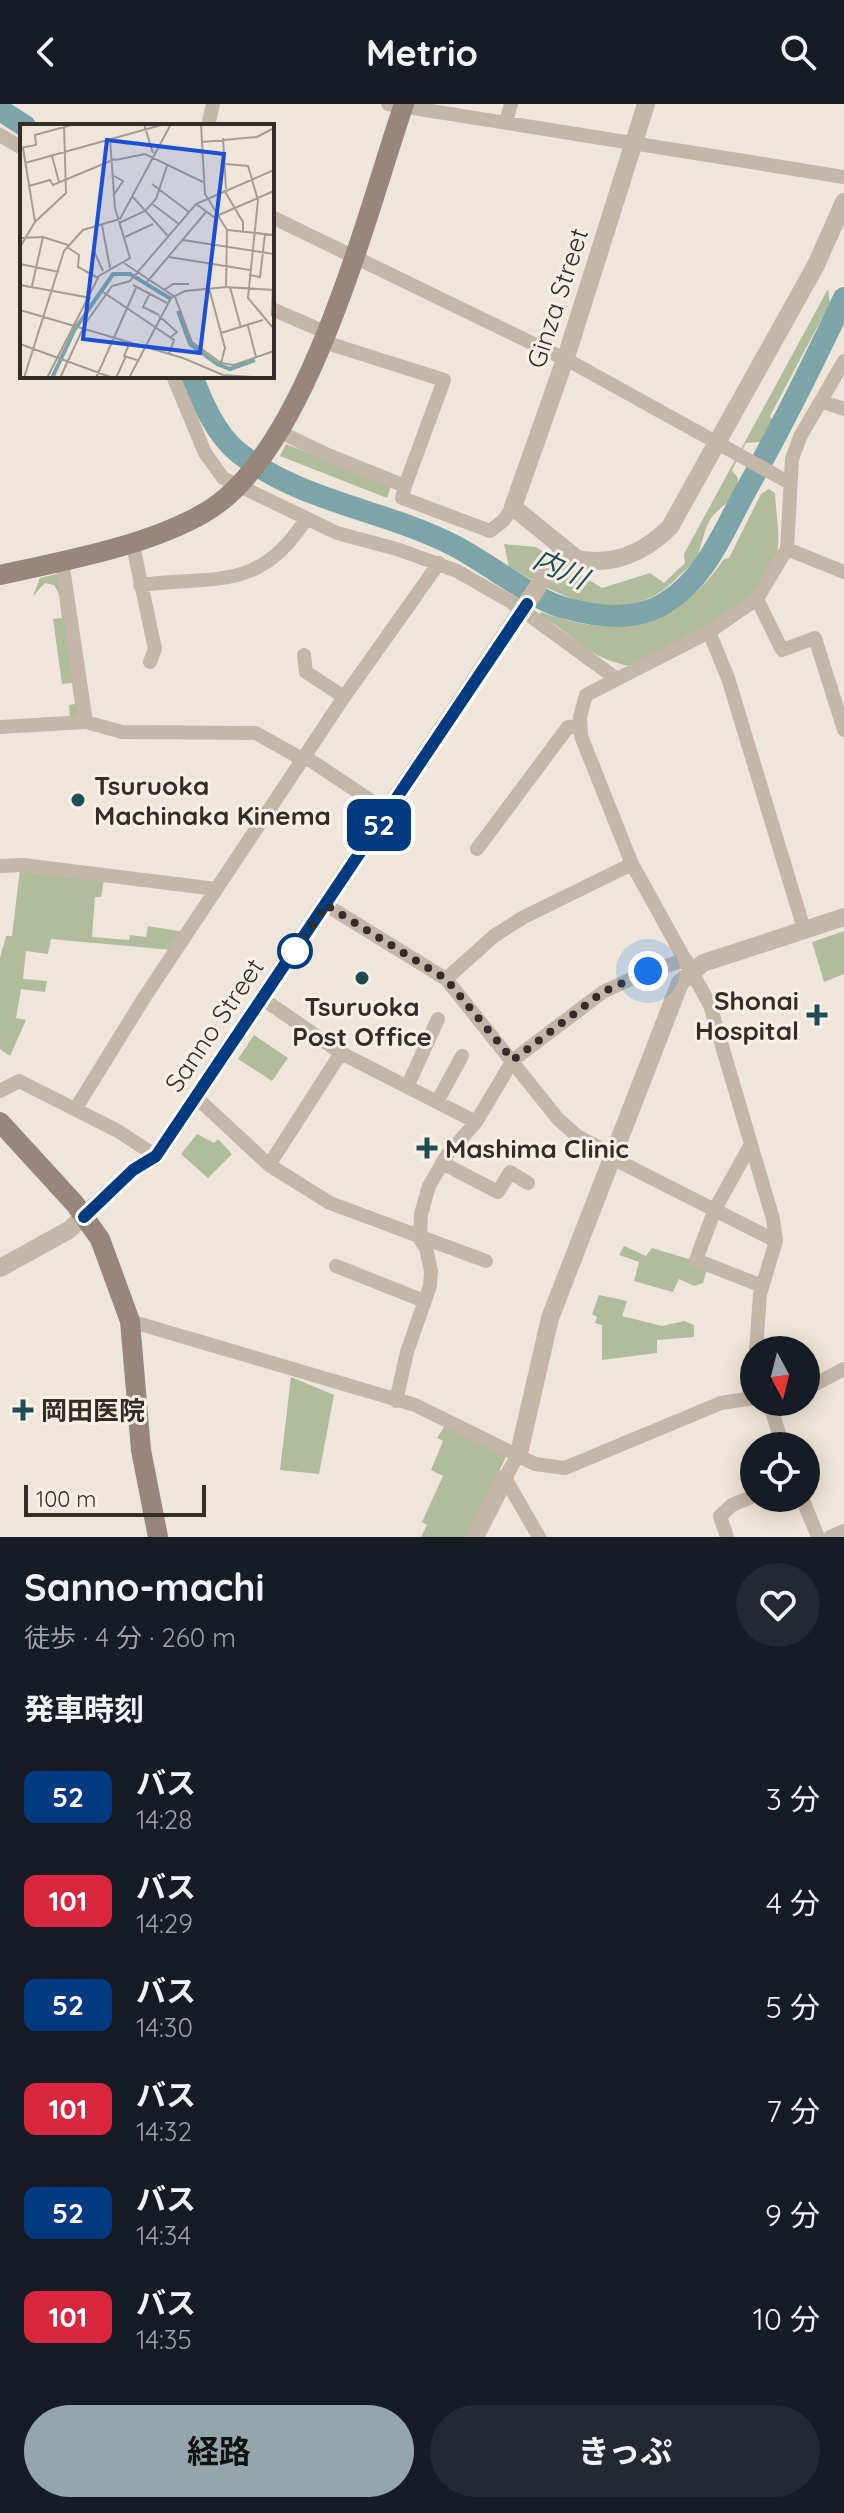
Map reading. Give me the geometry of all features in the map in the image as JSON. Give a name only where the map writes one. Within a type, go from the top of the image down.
[{"type":"main road","points":[[0,575],[132,541],[205,513],[242,484],[277,437],[323,337],[352,257],[399,105]]},
{"type":"main road","points":[[0,1122],[100,1239],[130,1321],[141,1450],[158,1537]]},
{"type":"street","points":[[208,124],[213,104]]},
{"type":"street","points":[[506,122],[511,104]]},
{"type":"street","name":"Ginza Street","points":[[513,507],[565,359],[646,104]]},
{"type":"street","points":[[399,105],[844,177]]},
{"type":"street","points":[[0,135],[20,147]]},
{"type":"street","points":[[551,539],[557,558],[624,558],[654,543],[670,527],[725,448],[844,202]]},
{"type":"street","points":[[274,218],[565,359],[783,480]]},
{"type":"street","points":[[274,310],[323,337],[444,380],[402,498],[490,531],[503,521],[513,507],[577,559]]},
{"type":"street","points":[[757,1336],[762,1286],[776,1241],[773,1219],[750,1146],[729,1060],[710,1005],[690,965],[659,919],[632,864],[579,726],[586,695],[640,671],[709,632],[757,599],[787,549],[783,480],[796,448],[844,361]]},
{"type":"street","points":[[174,378],[205,453],[223,478],[242,484],[337,533],[439,563],[524,607],[617,679]]},
{"type":"street","points":[[821,401],[844,409]]},
{"type":"street","points":[[277,437],[405,486]]},
{"type":"street","points":[[140,585],[218,581],[252,573],[278,555],[306,519]]},
{"type":"street","points":[[132,541],[155,649],[150,662]]},
{"type":"street","points":[[787,549],[844,572]]},
{"type":"street","name":"Sanno Street","points":[[0,1268],[69,1230],[133,1170],[156,1156],[557,558]]},
{"type":"street","points":[[62,561],[86,722]]},
{"type":"street","points":[[76,1108],[141,1002],[303,758],[439,563]]},
{"type":"street","points":[[757,599],[782,650],[815,638],[844,730]]},
{"type":"street","points":[[709,632],[728,678],[804,929]]},
{"type":"street","points":[[304,655],[306,672],[344,697]]},
{"type":"street","points":[[0,727],[86,722],[122,732],[256,733],[303,758],[388,812]]},
{"type":"street","points":[[477,849],[568,727],[579,726]]},
{"type":"street","points":[[446,979],[494,936],[522,918],[632,864]]},
{"type":"street","points":[[0,866],[23,865],[216,889]]},
{"type":"street","points":[[326,905],[446,979],[558,1119],[577,1136],[776,1241]]},
{"type":"street","points":[[396,1401],[431,1271],[426,1248],[420,1239],[425,1200],[442,1163],[476,1122],[513,1060],[603,992],[648,971],[703,963],[844,917]]},
{"type":"street","points":[[475,1537],[519,1453],[550,1318],[614,1158],[671,1001],[690,965]]},
{"type":"street","points":[[263,999],[341,1053],[476,1122]]},
{"type":"street","points":[[407,1087],[438,1019]]},
{"type":"street","points":[[269,1165],[341,1053]]},
{"type":"street","points":[[437,1102],[462,1056]]},
{"type":"street","points":[[0,1091],[19,1081],[76,1108],[156,1156]]},
{"type":"street","points":[[197,1098],[269,1165],[330,1203],[486,1261]]},
{"type":"street","points":[[750,1146],[715,1209],[696,1260],[762,1286]]},
{"type":"street","points":[[442,1163],[498,1192],[510,1172],[528,1183]]},
{"type":"street","points":[[336,1266],[424,1301]]},
{"type":"street","points":[[130,1321],[415,1405],[519,1453],[535,1464],[565,1468],[721,1403],[740,1400]]},
{"type":"street","points":[[820,1382],[844,1369]]},
{"type":"street","points":[[505,1478],[539,1537]]},
{"type":"street","points":[[727,1537],[720,1516],[740,1502]]},
{"type":"street","points":[[808,1512],[818,1537]]},
{"type":"street","points":[[830,1537],[844,1531]]},
{"type":"green space","points":[[828,289],[830,303],[770,416],[772,420],[768,433],[760,442],[746,443],[732,470],[738,478],[734,493],[709,521],[695,560],[676,579],[656,595],[635,604],[614,607],[572,598],[509,567],[504,544],[536,547],[602,588],[650,573],[664,583],[685,563],[684,554]]},
{"type":"green space","points":[[286,444],[391,486],[387,498],[280,456]]},
{"type":"green space","points":[[769,489],[775,493],[778,531],[778,550],[773,567],[763,584],[748,599],[691,637],[634,667],[592,652],[539,615],[541,612],[568,621],[619,626],[643,622],[665,613],[686,600],[706,582],[724,559],[729,558],[761,494]]},
{"type":"green space","points":[[56,574],[62,578],[82,714],[70,719],[69,705],[75,704],[72,683],[62,684],[53,619],[62,618],[59,594],[54,585],[45,583],[33,596],[40,578]]},
{"type":"green space","points":[[20,869],[104,879],[101,897],[95,897],[92,937],[129,940],[130,935],[146,937],[148,926],[184,932],[172,950],[51,939],[48,954],[26,951],[23,979],[47,981],[45,992],[21,989],[16,1018],[26,1020],[10,1056],[0,1049],[0,958],[6,936],[12,936]]},
{"type":"green space","points":[[844,931],[844,974],[824,982],[812,942]]},
{"type":"green space","points":[[254,1035],[288,1058],[272,1081],[238,1059]]},
{"type":"green space","points":[[197,1134],[214,1143],[218,1139],[232,1154],[208,1178],[181,1154]]},
{"type":"green space","points":[[624,1246],[646,1256],[652,1248],[708,1265],[703,1283],[694,1286],[679,1279],[673,1292],[634,1281],[639,1262],[619,1255]]},
{"type":"green space","points":[[599,1295],[627,1301],[622,1316],[662,1326],[684,1321],[694,1325],[694,1337],[657,1340],[657,1353],[602,1360],[602,1325],[595,1323],[597,1317],[592,1314]]},
{"type":"green space","points":[[291,1377],[334,1395],[319,1474],[280,1470]]},
{"type":"green space","points":[[446,1424],[505,1451],[505,1459],[467,1537],[421,1537],[427,1525],[422,1522],[443,1476],[431,1470],[443,1441],[437,1438]]},
{"type":"waterway","name":"内川","points":[[0,110],[22,124]]},
{"type":"waterway","name":"内川","points":[[193,378],[223,437],[263,470],[316,494],[401,523],[455,546],[553,604],[590,614],[629,615],[665,603],[692,581],[703,567],[784,420],[844,298]]},
{"type":"bus line","name":"52","points":[[84,1217],[133,1170],[156,1156],[527,604]]},
{"type":"place","name":"Tsuruoka Machinaka Kinema","points":[[78,800]]},
{"type":"place","name":"Tsuruoka Post Office","points":[[362,978]]},
{"type":"place","name":"Shonai Hospital","points":[[817,1015]]},
{"type":"place","name":"Mashima Clinic","points":[[427,1148]]},
{"type":"place","name":"岡田医院","points":[[23,1410]]},
{"type":"route","points":[[295,951],[292,956],[326,905],[446,979],[513,1060],[582,1005],[621,982],[648,971]]}]
